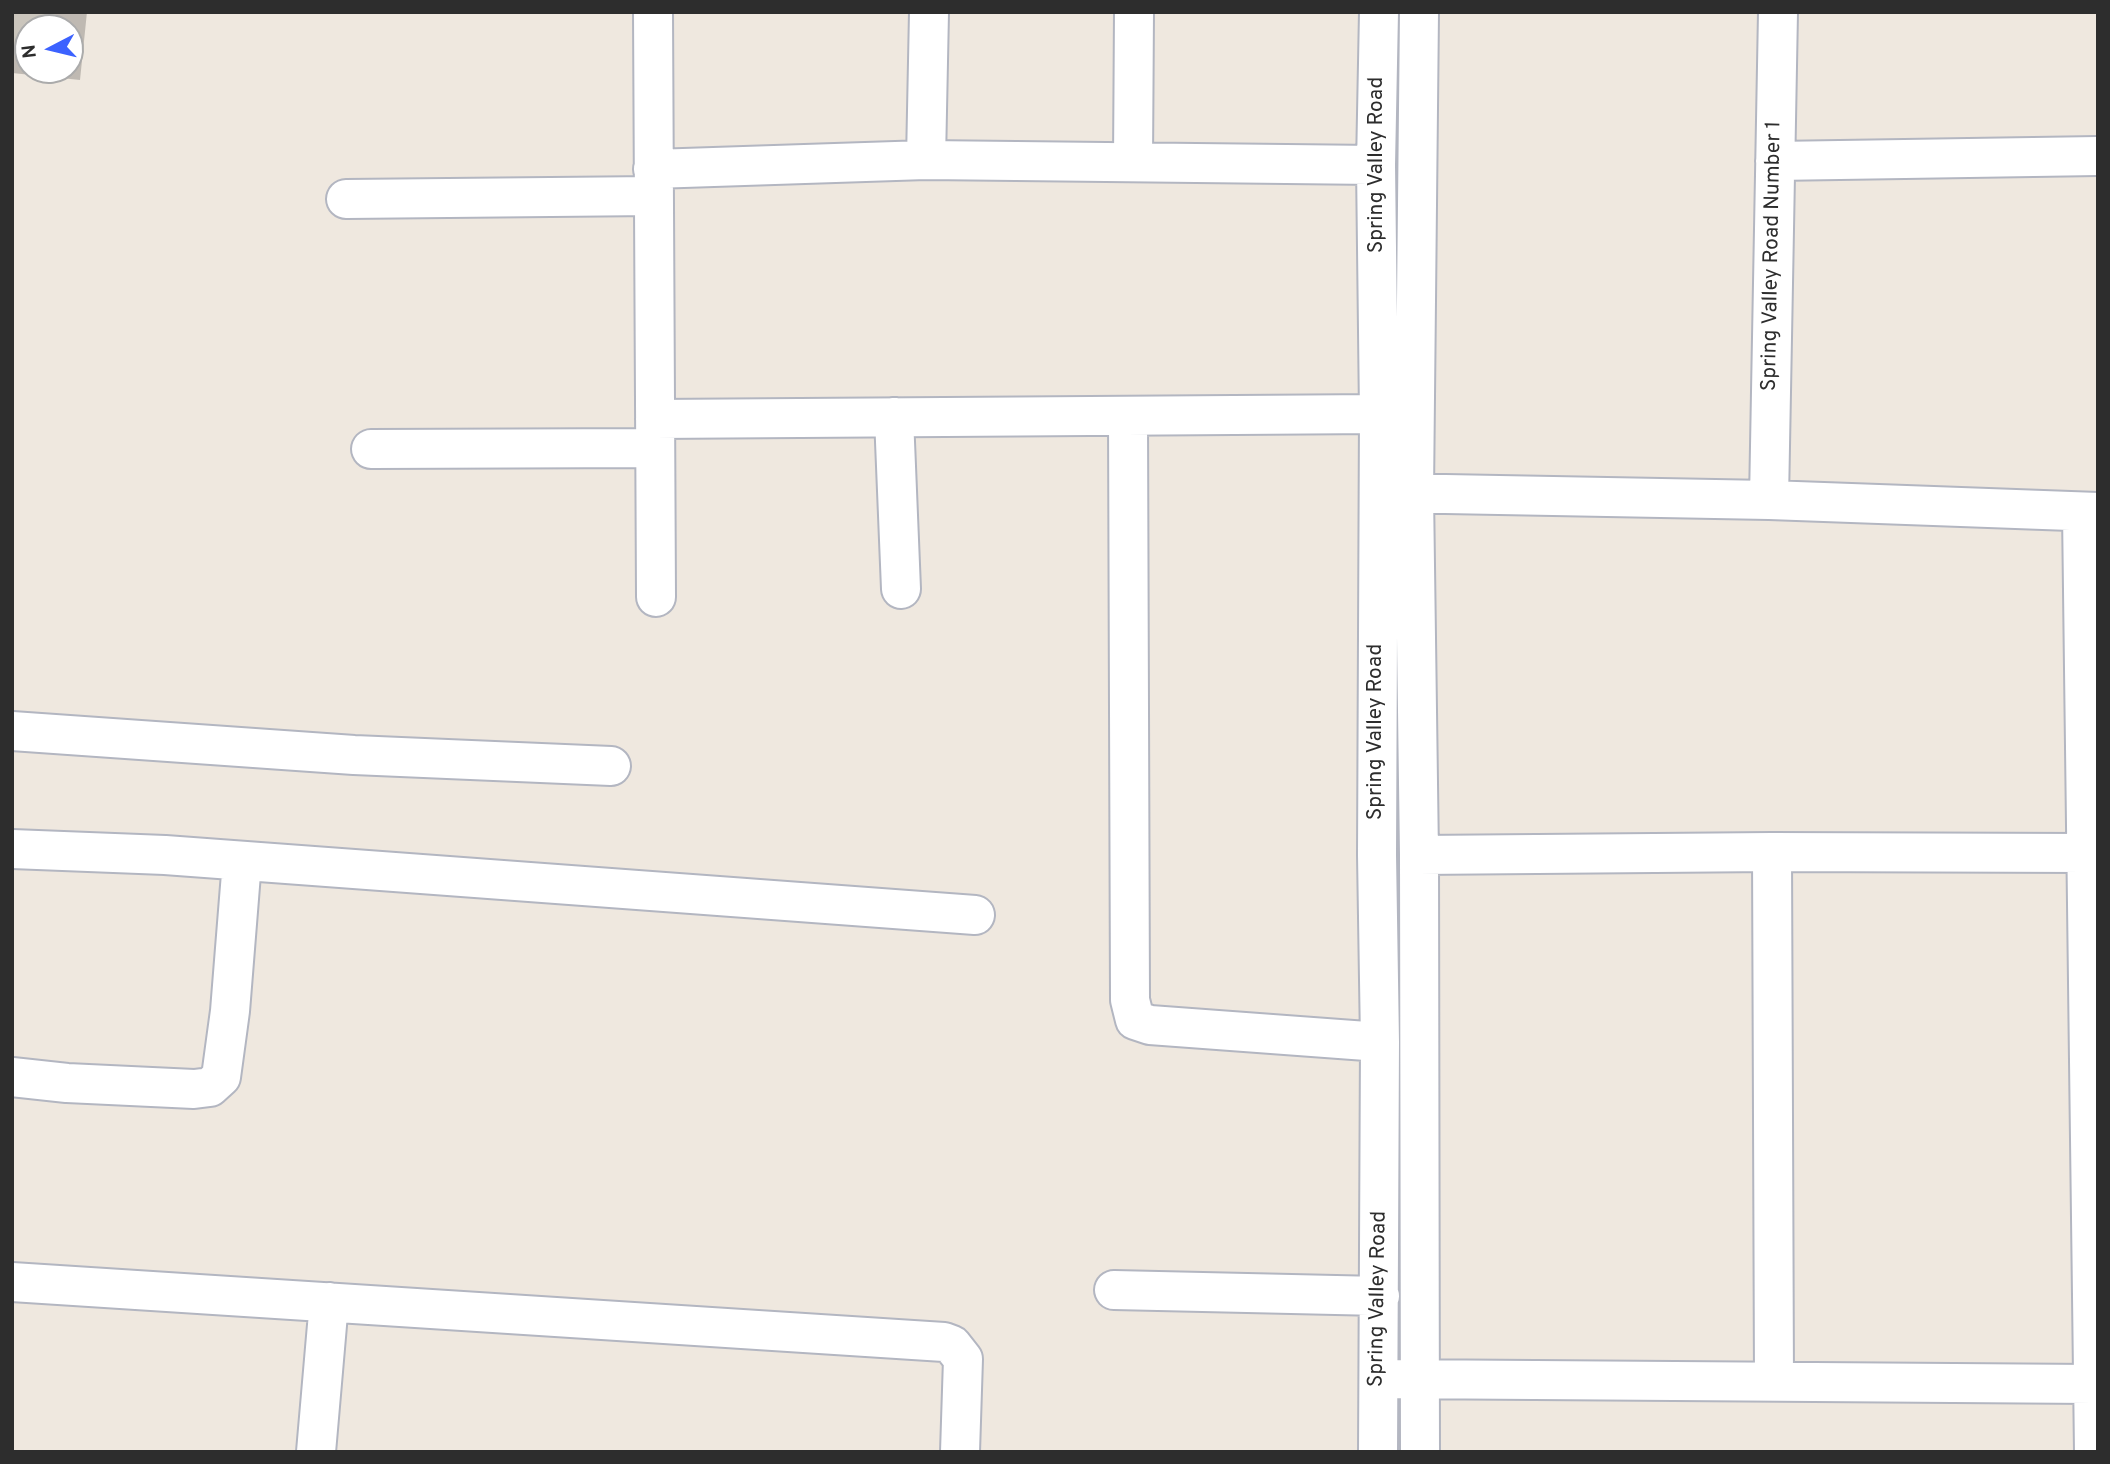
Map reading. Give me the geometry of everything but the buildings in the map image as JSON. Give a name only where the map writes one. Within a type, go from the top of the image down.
[{"type":"street","points":[[653,12],[656,597]]},
{"type":"street","points":[[926,160],[929,12]]},
{"type":"street","points":[[1133,161],[1134,12]]},
{"type":"street","name":"Spring Valley Road","points":[[1379,12],[1376,165],[1379,414],[1396,493],[1419,855],[1420,1452]]},
{"type":"street","name":"Spring Valley Road","points":[[1378,1452],[1380,1042],[1377,855],[1419,12]]},
{"type":"street","name":"Spring Valley Road Number 1","points":[[1769,500],[1779,12]]},
{"type":"street","points":[[1775,161],[2098,156]]},
{"type":"street","points":[[346,200],[653,182],[926,160],[1376,165]]},
{"type":"street","points":[[371,449],[894,416],[1128,418],[1379,414]]},
{"type":"street","points":[[894,416],[901,589]]},
{"type":"street","points":[[1128,418],[1130,1000],[1135,1020],[1150,1026],[1380,1042]]},
{"type":"street","points":[[1396,493],[1769,500],[2090,512],[2086,853],[2094,1452]]},
{"type":"street","points":[[12,731],[354,755],[611,766]]},
{"type":"street","points":[[12,849],[165,855],[975,915]]},
{"type":"street","points":[[1772,852],[1774,1381]]},
{"type":"street","points":[[1419,855],[2086,853]]},
{"type":"street","points":[[12,1077],[67,1083],[194,1089],[210,1087],[221,1077],[230,1011],[242,861]]},
{"type":"street","points":[[12,1282],[944,1342],[952,1345],[963,1359],[960,1452]]},
{"type":"street","points":[[1114,1290],[1380,1296]]},
{"type":"street","points":[[316,1452],[329,1303]]},
{"type":"street","points":[[1378,1379],[2093,1384]]}]
